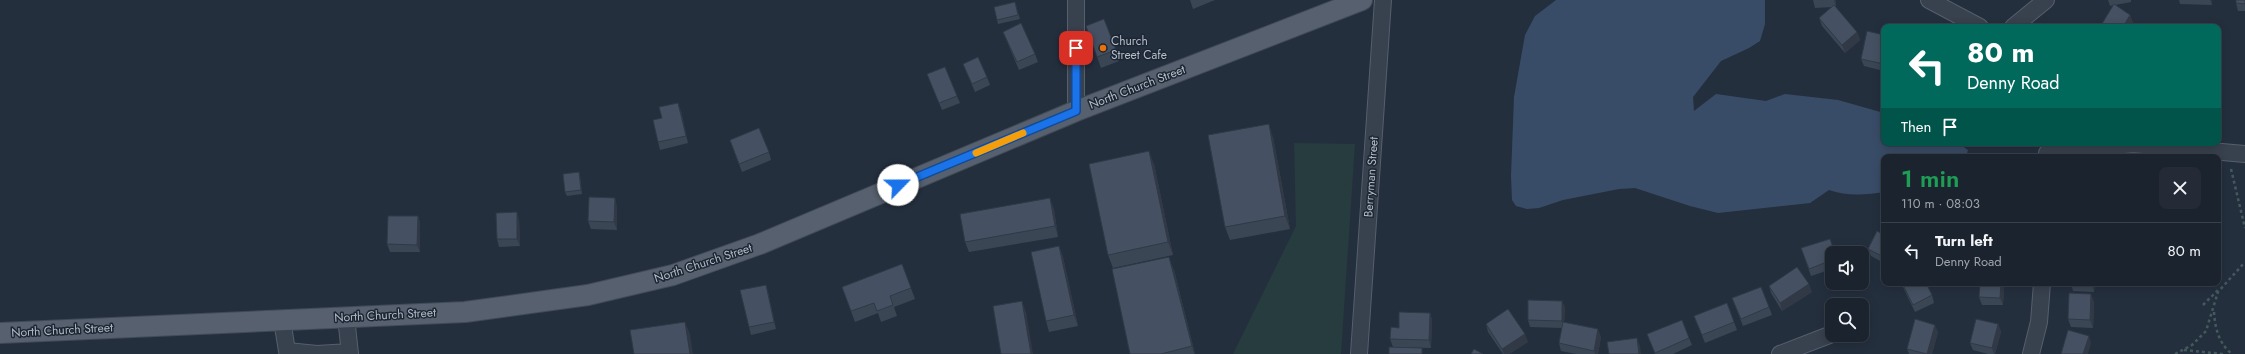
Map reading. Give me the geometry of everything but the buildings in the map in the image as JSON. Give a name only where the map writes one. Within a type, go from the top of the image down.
[{"type":"main road","name":"North Church Street","points":[[0,333],[466,312],[588,295],[673,275],[760,244],[1076,111],[1362,0]]},
{"type":"street","points":[[1076,0],[1076,111]]},
{"type":"street","name":"Berryman Street","points":[[1359,354],[1383,0]]},
{"type":"street","points":[[1929,0],[1974,24]]},
{"type":"street","points":[[2017,24],[2046,0]]},
{"type":"street","points":[[2046,151],[2108,146]]},
{"type":"street","points":[[2155,146],[2245,154]]},
{"type":"street","points":[[2031,354],[2039,322],[2042,286]]},
{"type":"street","points":[[282,320],[287,353],[350,353],[346,317]]},
{"type":"street","points":[[1780,354],[1825,337]]},
{"type":"path","points":[[2231,167],[2245,228]]},
{"type":"path","points":[[2203,305],[2245,262]]},
{"type":"path","points":[[2175,354],[2192,345],[2206,331],[2215,298],[2223,284]]},
{"type":"path","points":[[2213,308],[2218,334],[2222,343],[2232,354]]},
{"type":"path","points":[[2183,350],[2223,354]]},
{"type":"green space","points":[[1294,143],[1355,144],[1341,354],[1233,354],[1296,226]]},
{"type":"water","points":[[1556,0],[1765,0],[1765,24],[1760,41],[1749,48],[1721,61],[1693,97],[1694,111],[1716,94],[1766,101],[1785,94],[1838,100],[1881,112],[1881,146],[1962,146],[1968,150],[1967,154],[1881,154],[1881,192],[1856,194],[1829,190],[1810,203],[1718,213],[1690,206],[1635,188],[1619,189],[1563,200],[1539,208],[1527,209],[1516,206],[1512,200],[1511,176],[1514,97],[1525,35],[1535,16]]},
{"type":"slow traffic","points":[[976,153],[1023,133]]},
{"type":"place","name":"Church Street Cafe","points":[[1103,48]]},
{"type":"route","points":[[898,185],[1076,111],[1076,48]]}]
